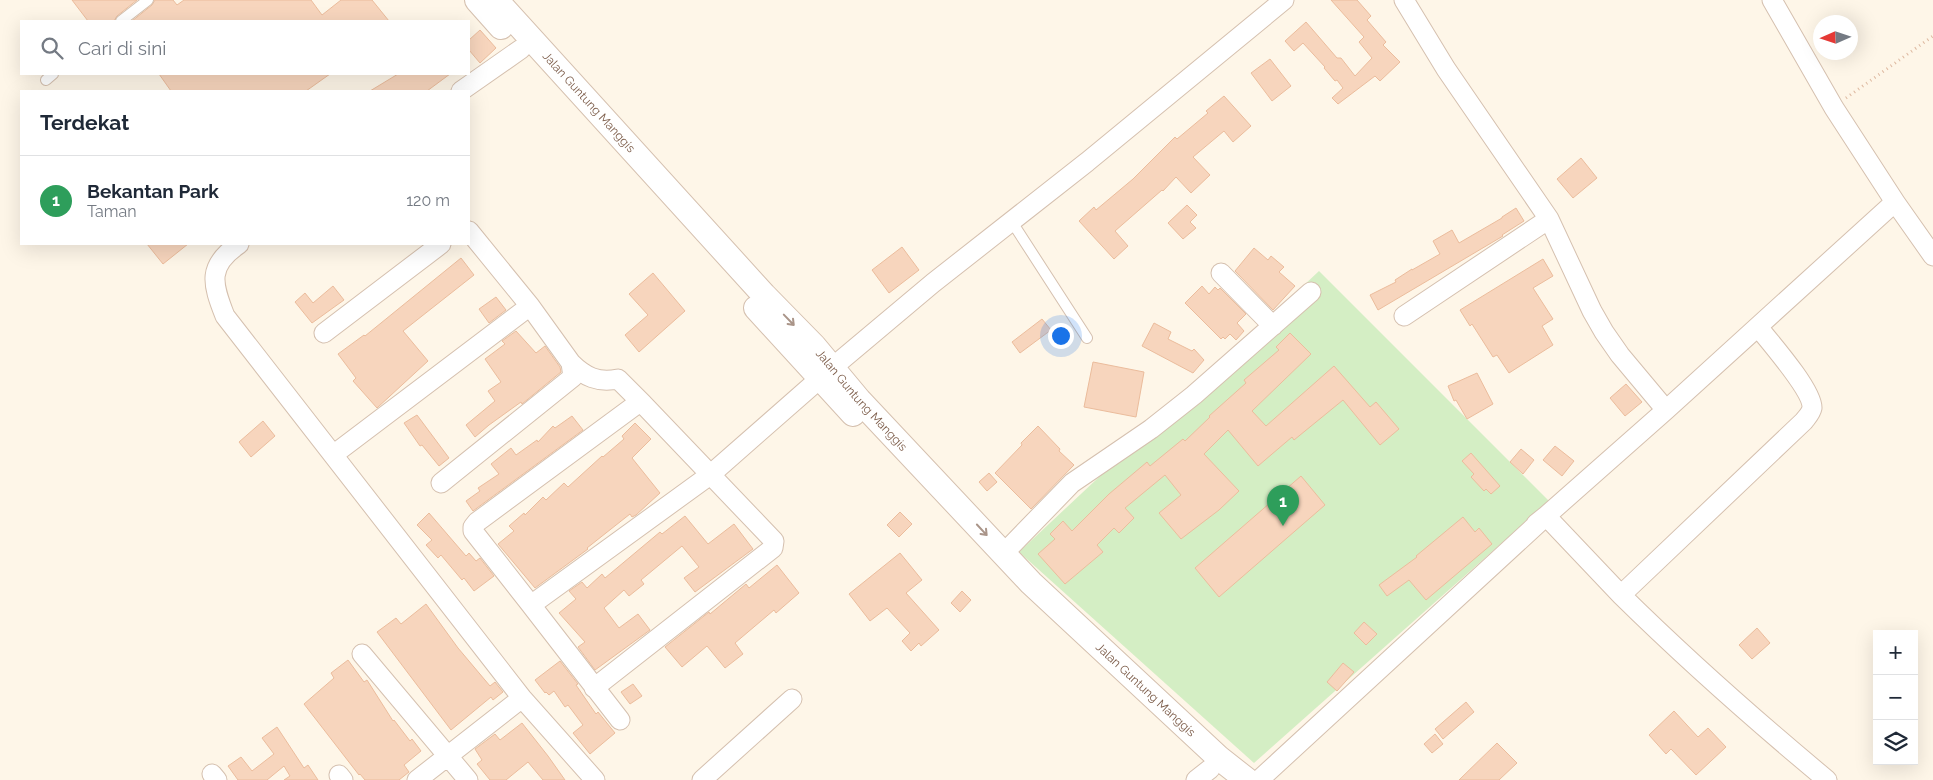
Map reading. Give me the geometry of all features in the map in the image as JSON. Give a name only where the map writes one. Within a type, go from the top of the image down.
[{"type":"street","name":"Jalan Guntung Manggis","points":[[477,0],[827,373],[859,400],[1003,554],[1050,610],[1210,776]]},
{"type":"street","name":"Jalan Guntung Manggis","points":[[496,0],[764,295],[827,373],[973,545],[1219,758],[1248,780]]},
{"type":"street","points":[[531,605],[710,475],[933,283],[1012,222],[1284,0]]},
{"type":"street","points":[[1404,0],[1446,69],[1549,219],[1592,311],[1604,332],[1620,355],[1666,410]]},
{"type":"street","points":[[1772,0],[1834,108],[1895,202],[1933,256]]},
{"type":"street","points":[[462,90],[521,49]]},
{"type":"street","points":[[1248,780],[1666,410],[1895,202]]},
{"type":"street","points":[[1404,316],[1549,219]]},
{"type":"street","points":[[470,232],[581,373],[596,380],[618,379],[774,541],[774,547],[594,688]]},
{"type":"street","points":[[238,245],[219,261],[215,276],[217,296],[225,316],[522,698],[595,780]]},
{"type":"street","points":[[324,333],[440,245]]},
{"type":"street","points":[[1221,273],[1273,326]]},
{"type":"street","points":[[1003,554],[1072,483],[1152,429],[1194,395],[1311,292]]},
{"type":"street","points":[[332,455],[530,306]]},
{"type":"street","points":[[1621,595],[1810,414],[1812,402],[1806,389],[1758,327]]},
{"type":"street","points":[[441,483],[573,377],[572,362]]},
{"type":"street","points":[[620,720],[473,532],[473,527],[477,522],[636,405],[643,404]]},
{"type":"street","points":[[1546,516],[1621,595],[1755,720],[1827,780]]},
{"type":"street","points":[[1259,780],[1546,516]]},
{"type":"street","points":[[362,654],[468,780]]},
{"type":"street","points":[[417,780],[522,698]]},
{"type":"street","points":[[702,780],[792,699]]},
{"type":"lane","points":[[122,20],[148,0]]},
{"type":"lane","points":[[1012,222],[1087,338]]},
{"type":"path","points":[[1834,108],[1933,36]]},
{"type":"green space","points":[[1319,271],[1549,501],[1254,763],[1019,552]]},
{"type":"building","points":[[72,0],[137,0],[115,20],[87,20]]},
{"type":"building","points":[[155,0],[173,0],[177,5],[184,0],[311,0],[322,15],[341,0],[372,0],[388,20],[133,20],[152,5]]},
{"type":"building","points":[[1331,0],[1357,0],[1371,16],[1367,20],[1386,42],[1383,45],[1400,62],[1380,81],[1375,76],[1338,104],[1332,98],[1343,88],[1337,80],[1335,81],[1303,43],[1294,51],[1285,41],[1306,22],[1337,58],[1341,58],[1355,76],[1372,58],[1359,42],[1364,37]]},
{"type":"building","points":[[480,30],[496,48],[480,63],[470,51],[470,39]]},
{"type":"building","points":[[1270,59],[1291,86],[1272,101],[1251,73]]},
{"type":"building","points":[[160,75],[329,75],[307,90],[170,90]]},
{"type":"building","points":[[396,75],[449,75],[428,90],[372,90]]},
{"type":"building","points":[[1224,96],[1251,126],[1233,142],[1224,131],[1193,157],[1210,175],[1191,193],[1176,177],[1163,191],[1115,231],[1128,246],[1114,259],[1079,221],[1094,207],[1096,210],[1133,179],[1175,137],[1177,139],[1208,113],[1206,111]]},
{"type":"building","points":[[1581,158],[1597,178],[1573,198],[1557,179]]},
{"type":"building","points":[[1187,205],[1197,215],[1190,222],[1196,228],[1183,239],[1168,223]]},
{"type":"building","points":[[1516,208],[1524,221],[1503,236],[1378,310],[1370,295],[1396,282],[1395,280],[1412,269],[1440,254],[1433,241],[1452,230],[1459,243]]},
{"type":"building","points":[[148,245],[187,245],[163,264]]},
{"type":"building","points":[[902,247],[919,270],[889,293],[872,270]]},
{"type":"building","points":[[1254,248],[1268,260],[1271,256],[1284,267],[1279,272],[1295,286],[1273,310],[1235,271]]},
{"type":"building","points":[[461,258],[474,275],[403,331],[428,361],[377,408],[353,381],[356,378],[338,354],[365,336]]},
{"type":"building","points":[[1543,259],[1553,276],[1533,288],[1553,319],[1542,326],[1553,345],[1509,373],[1497,355],[1493,357],[1472,324],[1470,326],[1460,310]]},
{"type":"building","points":[[653,273],[685,311],[639,352],[625,335],[648,315],[629,294]]},
{"type":"building","points":[[333,286],[344,300],[312,323],[295,302],[305,293],[313,303]]},
{"type":"building","points":[[1202,286],[1209,294],[1215,287],[1218,290],[1220,288],[1246,314],[1237,323],[1244,331],[1236,340],[1230,334],[1225,339],[1223,337],[1221,339],[1185,303]]},
{"type":"building","points":[[496,297],[506,310],[489,323],[479,309]]},
{"type":"building","points":[[1042,319],[1051,330],[1020,353],[1012,342]]},
{"type":"building","points":[[1154,323],[1171,332],[1168,339],[1192,351],[1194,349],[1204,360],[1193,373],[1142,346]]},
{"type":"building","points":[[516,331],[536,353],[545,346],[560,367],[561,372],[522,404],[521,402],[475,437],[466,425],[495,401],[488,391],[501,382],[485,359],[505,344],[502,341]]},
{"type":"building","points":[[1290,333],[1311,354],[1252,411],[1266,426],[1334,366],[1370,407],[1376,402],[1399,429],[1380,445],[1343,400],[1294,440],[1292,437],[1258,466],[1228,430],[1204,454],[1239,491],[1219,510],[1181,539],[1159,513],[1181,495],[1165,475],[1125,508],[1134,518],[1119,533],[1114,528],[1097,545],[1103,552],[1065,584],[1038,554],[1055,539],[1050,534],[1063,521],[1072,531],[1109,494],[1147,462],[1150,466],[1183,439],[1185,441],[1209,416],[1246,383],[1244,380],[1279,350],[1276,347]]},
{"type":"building","points":[[1093,362],[1144,372],[1136,417],[1084,407]]},
{"type":"building","points":[[1477,373],[1493,404],[1467,419],[1456,400],[1454,401],[1448,386]]},
{"type":"building","points":[[1626,384],[1642,402],[1625,416],[1610,398]]},
{"type":"building","points":[[417,415],[449,458],[439,466],[422,445],[420,446],[404,423]]},
{"type":"building","points":[[572,416],[583,430],[473,511],[466,501],[480,491],[478,488],[499,474],[491,464],[511,448],[516,455],[537,440],[538,442],[553,426],[555,428]]},
{"type":"building","points":[[263,421],[275,436],[251,457],[239,442]]},
{"type":"building","points":[[635,423],[651,439],[632,458],[660,493],[636,515],[632,517],[630,514],[588,549],[535,588],[498,544],[514,531],[509,526],[524,513],[525,515],[543,497],[546,500],[564,483],[568,487],[624,439],[622,436]]},
{"type":"building","points":[[1038,426],[1060,449],[1059,451],[1074,465],[1031,509],[995,473]]},
{"type":"building","points":[[1555,446],[1574,461],[1562,476],[1543,460]]},
{"type":"building","points":[[1521,449],[1534,460],[1523,474],[1510,462]]},
{"type":"building","points":[[1471,453],[1500,486],[1491,494],[1486,489],[1484,491],[1471,477],[1474,474],[1462,461]]},
{"type":"building","points":[[989,473],[997,482],[987,491],[979,482]]},
{"type":"building","points":[[1301,476],[1325,505],[1219,597],[1195,568]]},
{"type":"building","points":[[900,512],[912,524],[899,537],[887,525]]},
{"type":"building","points":[[429,513],[466,556],[469,553],[476,561],[480,558],[494,576],[474,591],[441,555],[438,558],[426,545],[432,540],[417,525]]},
{"type":"building","points":[[685,516],[708,544],[734,524],[753,549],[695,592],[684,578],[699,567],[682,546],[641,580],[644,584],[629,596],[624,590],[604,608],[619,628],[638,614],[650,630],[595,670],[578,647],[585,642],[559,613],[576,599],[569,591],[582,582],[587,588],[602,574],[605,578],[660,532],[662,534]]},
{"type":"building","points":[[1463,517],[1475,532],[1479,528],[1492,544],[1426,600],[1409,580],[1387,596],[1379,585],[1417,557]]},
{"type":"building","points":[[900,553],[922,580],[906,593],[939,630],[921,646],[919,643],[911,651],[902,641],[910,633],[887,608],[870,621],[849,594]]},
{"type":"building","points":[[777,565],[799,593],[776,613],[774,610],[735,643],[743,654],[725,668],[707,646],[682,667],[665,647],[709,612],[710,614],[746,584],[749,588]]},
{"type":"building","points":[[962,591],[971,600],[960,612],[951,603]]},
{"type":"building","points":[[426,604],[458,648],[490,686],[495,682],[503,692],[493,700],[491,697],[451,730],[377,632],[396,618],[401,624]]},
{"type":"building","points":[[1364,622],[1377,634],[1366,645],[1354,633]]},
{"type":"building","points":[[1757,628],[1770,643],[1752,659],[1739,645]]},
{"type":"building","points":[[348,660],[364,682],[367,680],[393,721],[410,741],[412,739],[421,751],[404,765],[409,772],[399,780],[365,780],[359,775],[304,704],[334,678],[331,673]]},
{"type":"building","points":[[560,661],[578,684],[576,685],[596,714],[598,712],[615,733],[590,754],[573,733],[583,725],[568,705],[565,707],[554,691],[549,695],[545,693],[535,680]]},
{"type":"building","points":[[1343,663],[1354,672],[1337,691],[1327,682]]},
{"type":"building","points":[[633,684],[642,696],[630,704],[621,692]]},
{"type":"building","points":[[1466,702],[1474,712],[1443,739],[1435,729]]},
{"type":"building","points":[[1674,711],[1698,737],[1708,728],[1726,747],[1696,775],[1671,749],[1666,754],[1649,735]]},
{"type":"building","points":[[522,723],[565,780],[543,780],[528,762],[506,780],[490,780],[477,764],[482,760],[475,749],[495,734],[500,740]]},
{"type":"building","points":[[277,727],[304,768],[308,765],[318,780],[284,780],[290,776],[284,766],[267,780],[238,780],[228,766],[241,757],[252,771],[274,754],[262,738]]},
{"type":"building","points":[[1435,734],[1443,744],[1432,753],[1424,744]]},
{"type":"building","points":[[1497,743],[1517,763],[1499,780],[1459,780]]},
{"type":"place","name":"Bekantan Park","points":[[1283,526]]}]
